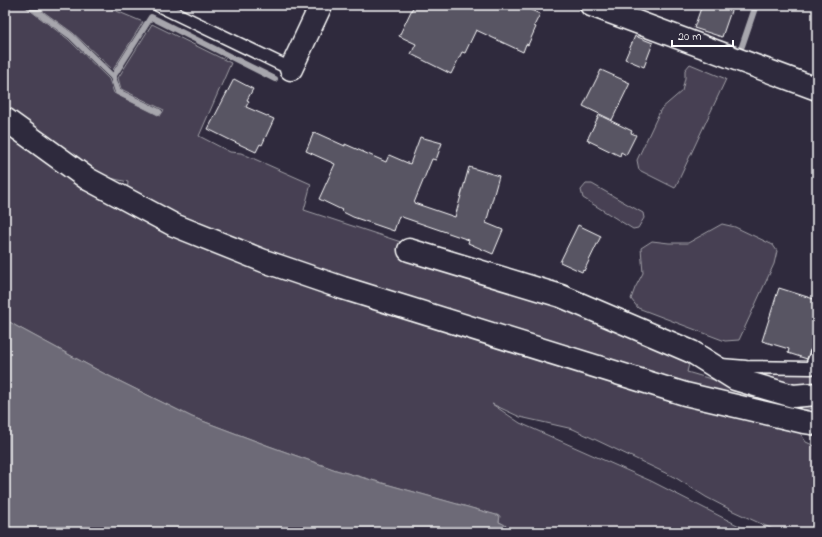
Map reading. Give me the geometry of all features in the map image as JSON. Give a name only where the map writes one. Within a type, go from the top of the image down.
[{"type":"street","points":[[291,69],[321,5]]},
{"type":"street","points":[[591,5],[817,89]]},
{"type":"street","points":[[5,119],[88,179],[174,225],[264,261],[343,288],[685,394],[817,424]]},
{"type":"street","points":[[409,250],[562,296],[692,352],[735,379],[793,396],[817,394]]},
{"type":"lane","points":[[158,5],[291,69]]},
{"type":"lane","points":[[711,364],[746,367],[811,368],[817,353]]},
{"type":"shaded area","points":[[5,5],[23,5],[68,39],[109,79],[114,93],[160,116],[164,110],[121,89],[118,78],[152,24],[231,63],[199,136],[230,152],[241,153],[311,184],[304,210],[407,244],[560,300],[691,356],[687,372],[793,403],[817,398],[817,407],[800,411],[672,380],[255,250],[127,192],[128,182],[97,175],[5,107]]},
{"type":"shaded area","points":[[34,5],[102,5],[143,22],[113,70],[73,33]]},
{"type":"shaded area","points":[[690,64],[726,79],[675,188],[639,170],[637,160],[661,109],[682,91],[685,70]]},
{"type":"shaded area","points":[[5,127],[104,200],[134,217],[172,233],[796,427],[806,442],[817,447],[817,532],[779,532],[706,497],[676,478],[573,429],[520,417],[492,404],[520,423],[651,481],[751,532],[513,532],[499,522],[499,516],[336,470],[269,446],[192,417],[103,373],[5,319]]},
{"type":"shaded area","points":[[586,184],[592,184],[643,213],[644,218],[638,228],[633,229],[583,198],[581,190]]},
{"type":"shaded area","points":[[722,224],[735,227],[773,245],[777,251],[774,264],[739,340],[725,341],[638,308],[631,299],[643,273],[641,248],[652,241],[688,243]]},
{"type":"shaded area","points":[[5,319],[103,373],[192,417],[336,470],[500,516],[499,522],[513,532],[5,532]]},
{"type":"shaded area","points":[[814,372],[817,374],[817,389],[800,388],[741,373]]},
{"type":"building","points":[[414,5],[520,5],[540,14],[534,26],[536,27],[528,45],[526,44],[523,52],[476,30],[465,53],[462,52],[451,74],[411,54],[416,44],[399,36]]},
{"type":"building","points":[[702,5],[733,5],[722,37],[694,28]]},
{"type":"building","points":[[635,36],[653,43],[644,67],[625,59]]},
{"type":"building","points":[[601,70],[630,83],[612,120],[583,106]]},
{"type":"building","points":[[234,79],[253,89],[247,100],[249,101],[246,107],[274,119],[262,145],[260,144],[256,152],[208,129]]},
{"type":"building","points":[[599,115],[632,131],[631,133],[636,135],[626,155],[621,152],[620,156],[587,140]]},
{"type":"building","points":[[314,132],[386,162],[389,155],[410,164],[420,137],[442,143],[436,160],[432,159],[414,203],[455,217],[469,167],[499,176],[486,223],[503,230],[493,254],[468,243],[469,240],[399,216],[394,231],[353,217],[319,199],[335,164],[306,151]]},
{"type":"building","points":[[578,225],[601,236],[584,271],[583,270],[582,272],[560,262]]},
{"type":"building","points":[[779,288],[817,300],[817,336],[814,347],[810,350],[807,359],[788,353],[789,349],[762,341]]},
{"type":"waterway","points":[[28,5],[71,36],[113,77]]},
{"type":"waterway","points":[[742,46],[756,5]]},
{"type":"waterway","points":[[159,112],[118,92],[113,77],[151,17],[275,79]]}]
